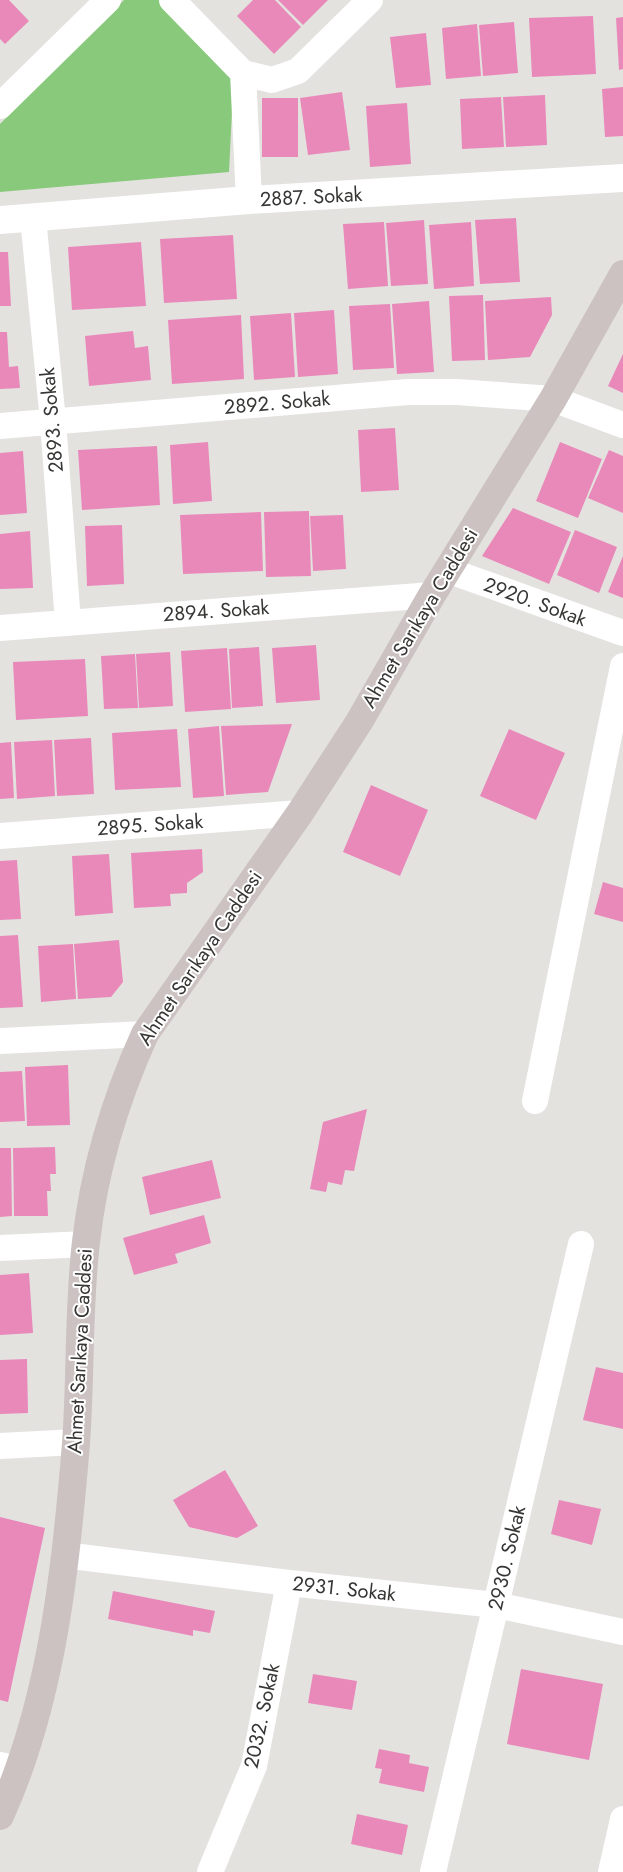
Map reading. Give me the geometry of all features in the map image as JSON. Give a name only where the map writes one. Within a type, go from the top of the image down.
[{"type":"main road","name":"Ahmet Sarıkaya Caddesi","points":[[0,1816],[9,1767],[40,1696],[56,1620],[76,1442],[86,1244],[92,1201],[114,1114],[127,1072],[145,1034],[300,813],[359,722],[447,570],[554,399],[623,274]]},
{"type":"street","points":[[0,106],[108,0]]},
{"type":"street","points":[[172,0],[243,73],[272,80],[298,71],[370,0]]},
{"type":"street","points":[[243,73],[249,200]]},
{"type":"street","name":"2887. Sokak","points":[[0,220],[249,200],[623,178]]},
{"type":"street","name":"2893. Sokak","points":[[33,218],[53,421],[68,623]]},
{"type":"street","name":"2892. Sokak","points":[[0,426],[408,392],[457,392],[554,399],[623,425]]},
{"type":"street","name":"2920. Sokak","points":[[447,570],[623,633]]},
{"type":"street","name":"2894. Sokak","points":[[0,628],[432,595]]},
{"type":"street","points":[[535,1100],[623,666]]},
{"type":"street","name":"2895. Sokak","points":[[0,836],[300,813]]},
{"type":"street","points":[[0,1041],[145,1034]]},
{"type":"street","points":[[0,1248],[86,1244]]},
{"type":"street","name":"2930. Sokak","points":[[433,1872],[581,1244]]},
{"type":"street","points":[[0,1446],[76,1442]]},
{"type":"street","name":"2931. Sokak","points":[[64,1555],[289,1583],[496,1605],[623,1632]]},
{"type":"street","name":"2032. Sokak","points":[[210,1872],[254,1766],[289,1583]]},
{"type":"street","points":[[611,1872],[623,1819]]},
{"type":"green space","points":[[124,0],[173,0],[234,70],[229,172],[0,192],[0,124]]},
{"type":"building","points":[[0,0],[9,0],[29,21],[5,44],[0,39]]},
{"type":"building","points":[[253,0],[275,0],[301,27],[274,54],[237,16]]},
{"type":"building","points":[[278,0],[328,0],[303,25]]},
{"type":"building","points":[[593,16],[596,74],[532,77],[529,18]]},
{"type":"building","points":[[623,17],[623,69],[619,70],[616,18]]},
{"type":"building","points":[[514,22],[518,73],[483,76],[479,25]]},
{"type":"building","points":[[477,24],[481,76],[446,79],[442,28]]},
{"type":"building","points":[[426,33],[431,85],[396,88],[390,37]]},
{"type":"building","points":[[623,87],[623,136],[605,137],[602,89]]},
{"type":"building","points":[[342,92],[350,150],[308,155],[300,98]]},
{"type":"building","points":[[545,95],[547,145],[506,147],[503,97]]},
{"type":"building","points":[[501,97],[504,147],[462,149],[460,99]]},
{"type":"building","points":[[262,98],[298,98],[298,157],[262,157]]},
{"type":"building","points":[[407,103],[411,164],[370,167],[366,106]]},
{"type":"building","points":[[516,218],[520,282],[480,284],[475,220]]},
{"type":"building","points":[[424,220],[428,284],[391,286],[386,223]]},
{"type":"building","points":[[384,222],[388,286],[348,289],[343,224]]},
{"type":"building","points":[[471,222],[474,286],[434,289],[429,225]]},
{"type":"building","points":[[233,235],[237,299],[164,303],[160,239]]},
{"type":"building","points":[[141,242],[146,306],[72,310],[68,247]]},
{"type":"building","points":[[0,252],[8,252],[11,306],[0,306]]},
{"type":"building","points":[[483,295],[485,360],[452,361],[449,296]]},
{"type":"building","points":[[551,297],[552,315],[530,357],[488,360],[485,301]]},
{"type":"building","points":[[429,301],[434,372],[397,374],[392,304]]},
{"type":"building","points":[[390,304],[394,368],[353,370],[349,306]]},
{"type":"building","points":[[334,310],[338,374],[298,377],[294,313]]},
{"type":"building","points":[[291,313],[295,377],[254,380],[250,316]]},
{"type":"building","points":[[241,315],[244,379],[172,384],[168,320]]},
{"type":"building","points":[[133,331],[135,348],[148,346],[151,380],[89,386],[85,336]]},
{"type":"building","points":[[0,332],[7,332],[9,367],[18,366],[20,388],[0,389]]},
{"type":"building","points":[[623,354],[623,393],[608,386]]},
{"type":"building","points":[[395,428],[399,490],[361,492],[358,430]]},
{"type":"building","points":[[208,442],[212,501],[173,504],[170,445]]},
{"type":"building","points":[[560,442],[602,459],[578,518],[536,501]]},
{"type":"building","points":[[157,446],[160,505],[82,510],[78,450]]},
{"type":"building","points":[[609,450],[623,456],[623,513],[588,498]]},
{"type":"building","points":[[23,451],[27,513],[0,515],[0,453]]},
{"type":"building","points":[[513,508],[571,532],[549,584],[482,556]]},
{"type":"building","points":[[309,511],[311,576],[266,577],[264,512]]},
{"type":"building","points":[[261,512],[263,571],[183,574],[180,515]]},
{"type":"building","points":[[343,515],[346,569],[313,571],[310,516]]},
{"type":"building","points":[[122,525],[124,584],[87,586],[85,526]]},
{"type":"building","points":[[575,530],[617,547],[599,593],[557,575]]},
{"type":"building","points":[[30,531],[33,588],[0,589],[0,534]]},
{"type":"building","points":[[623,556],[623,598],[608,592]]},
{"type":"building","points":[[316,645],[320,700],[276,703],[272,648]]},
{"type":"building","points":[[259,647],[263,706],[232,708],[229,649]]},
{"type":"building","points":[[227,648],[231,709],[185,712],[181,651]]},
{"type":"building","points":[[170,652],[173,706],[139,708],[136,654]]},
{"type":"building","points":[[135,654],[138,708],[104,709],[101,656]]},
{"type":"building","points":[[85,659],[88,716],[16,720],[13,662]]},
{"type":"building","points":[[292,724],[268,792],[226,795],[221,726]]},
{"type":"building","points":[[219,726],[224,796],[193,798],[188,729]]},
{"type":"building","points":[[177,729],[181,787],[115,790],[112,733]]},
{"type":"building","points":[[509,729],[565,753],[536,820],[480,796]]},
{"type":"building","points":[[91,738],[94,794],[57,796],[54,740]]},
{"type":"building","points":[[52,740],[55,796],[17,799],[14,742]]},
{"type":"building","points":[[11,742],[14,798],[0,799],[0,743]]},
{"type":"building","points":[[371,785],[428,810],[400,876],[343,852]]},
{"type":"building","points":[[202,849],[203,872],[187,883],[187,893],[170,894],[171,906],[134,908],[131,853]]},
{"type":"building","points":[[109,854],[113,913],[75,916],[72,856]]},
{"type":"building","points":[[17,860],[21,919],[0,920],[0,861]]},
{"type":"building","points":[[603,882],[623,888],[623,922],[594,914]]},
{"type":"building","points":[[18,935],[23,1007],[0,1008],[0,936]]},
{"type":"building","points":[[119,940],[123,982],[111,997],[78,999],[74,944]]},
{"type":"building","points":[[73,944],[76,999],[41,1002],[38,946]]},
{"type":"building","points":[[68,1065],[70,1125],[27,1126],[25,1067]]},
{"type":"building","points":[[22,1071],[25,1121],[0,1122],[0,1072]]},
{"type":"building","points":[[367,1109],[354,1171],[345,1170],[342,1185],[328,1182],[326,1192],[310,1189],[323,1122]]},
{"type":"building","points":[[55,1147],[56,1174],[50,1174],[51,1191],[47,1191],[48,1216],[14,1216],[13,1148]]},
{"type":"building","points":[[0,1148],[11,1148],[12,1216],[0,1217]]},
{"type":"building","points":[[212,1160],[221,1198],[150,1215],[142,1177]]},
{"type":"building","points":[[204,1215],[211,1243],[175,1254],[178,1263],[134,1275],[123,1238]]},
{"type":"building","points":[[29,1273],[33,1333],[0,1335],[0,1275]]},
{"type":"building","points":[[27,1359],[28,1413],[0,1414],[0,1360]]},
{"type":"building","points":[[596,1367],[623,1373],[623,1429],[583,1420]]},
{"type":"building","points":[[225,1470],[258,1526],[237,1538],[189,1527],[173,1500]]},
{"type":"building","points":[[559,1500],[601,1509],[592,1545],[551,1534]]},
{"type":"building","points":[[0,1517],[45,1528],[8,1702],[0,1700]]},
{"type":"building","points":[[113,1591],[215,1611],[210,1633],[193,1630],[193,1636],[108,1619]]},
{"type":"building","points":[[521,1669],[603,1684],[589,1760],[507,1744]]},
{"type":"building","points":[[313,1674],[357,1681],[352,1710],[308,1703]]},
{"type":"building","points":[[379,1749],[410,1755],[409,1763],[429,1767],[424,1792],[379,1783],[382,1769],[375,1768]]},
{"type":"building","points":[[357,1814],[408,1825],[402,1855],[351,1844]]}]
